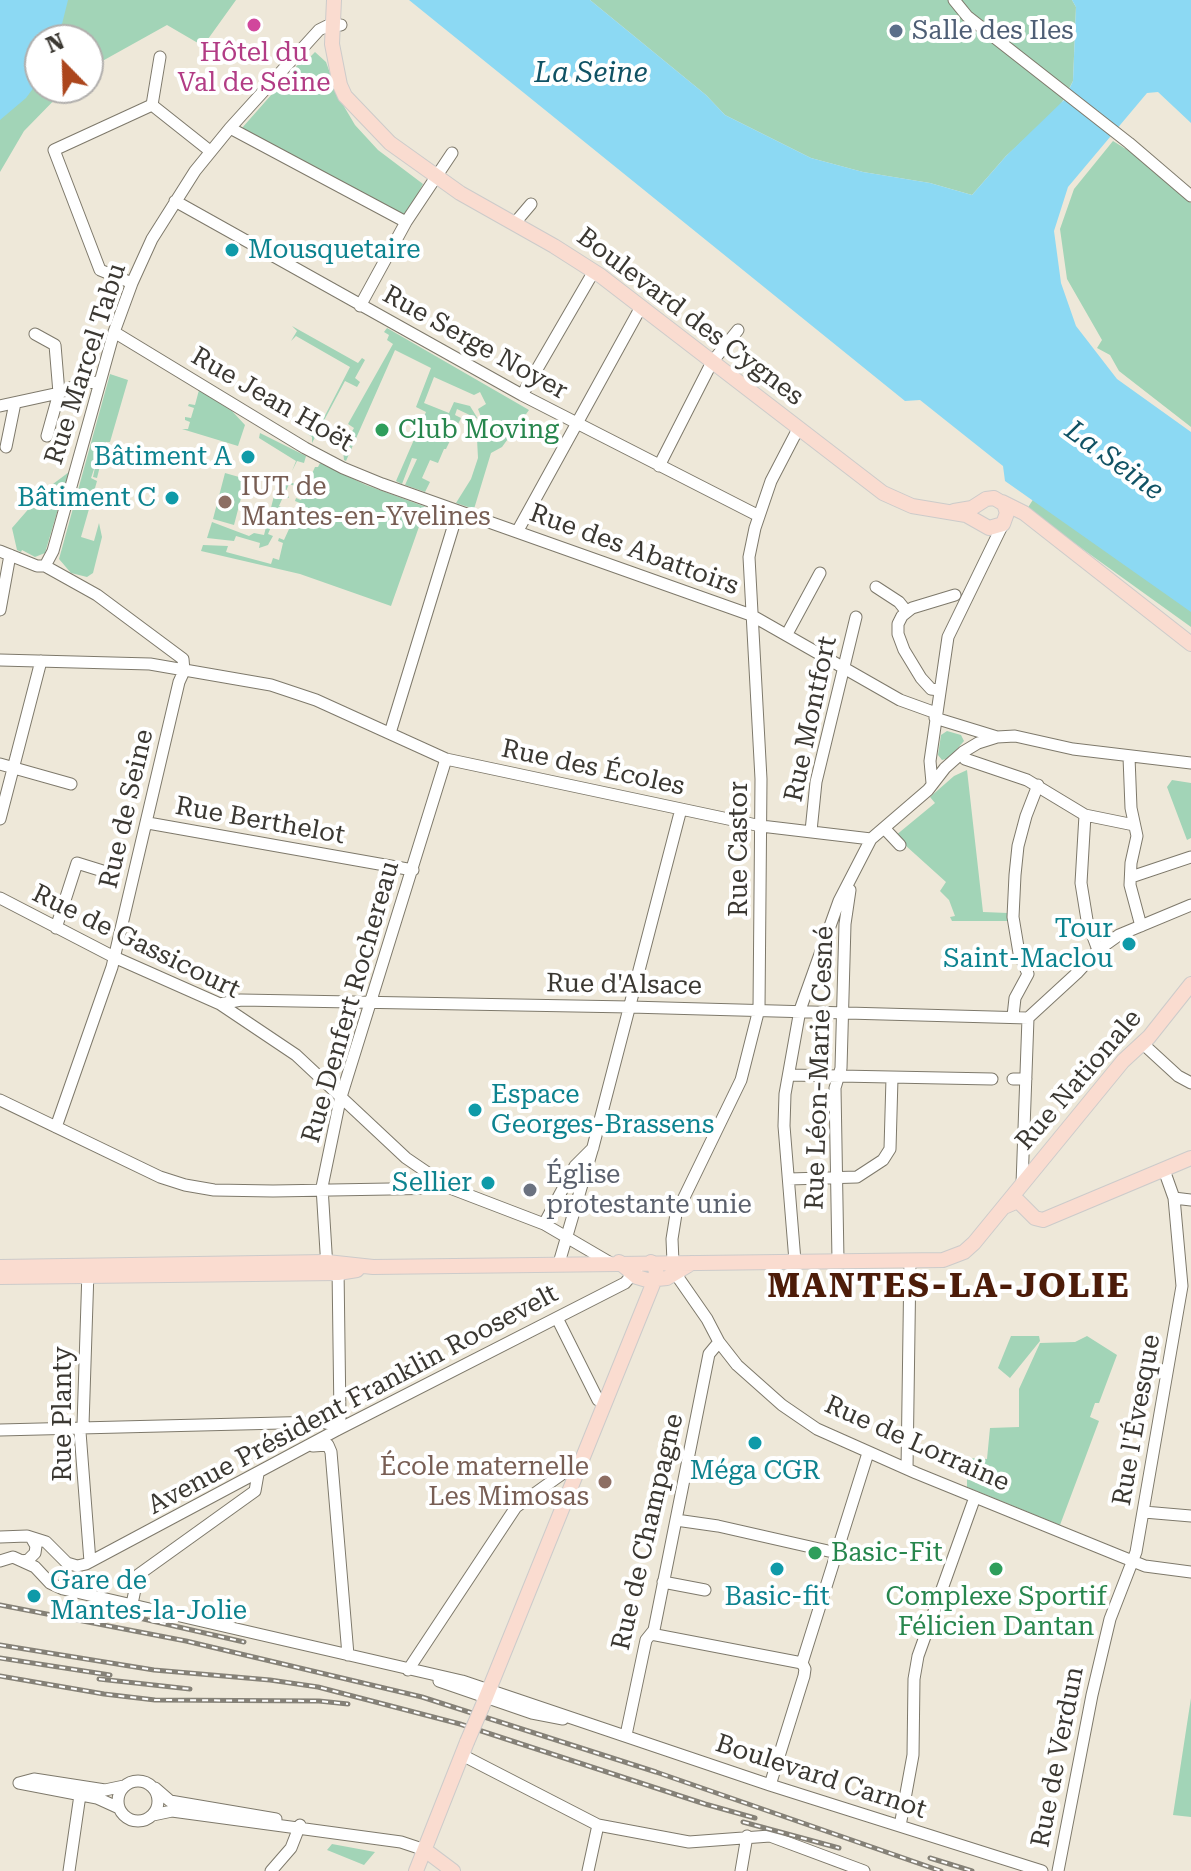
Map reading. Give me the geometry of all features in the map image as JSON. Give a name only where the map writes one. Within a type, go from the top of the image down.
[{"type":"main road","name":"Boulevard des Cygnes","points":[[334,0],[336,34],[349,87],[364,116],[385,139],[435,176],[594,271],[883,493],[912,506],[954,511],[981,523]]},
{"type":"main road","name":"Boulevard des Cygnes","points":[[336,34],[342,0]]},
{"type":"main road","points":[[1032,521],[1018,517],[992,528],[981,523],[977,515],[979,505],[991,498],[1020,510],[1191,644]]},
{"type":"main road","points":[[1002,502],[1007,510],[1004,523]]},
{"type":"main road","name":"Boulevard des Cygnes","points":[[954,511],[979,505]]},
{"type":"main road","points":[[1152,611],[1191,636]]},
{"type":"main road","name":"Rue Nationale","points":[[658,1274],[696,1262],[943,1260],[964,1252],[1016,1195],[1123,1061],[1191,984]]},
{"type":"main road","points":[[1016,1195],[1035,1218],[1043,1220],[1191,1158]]},
{"type":"main road","points":[[0,1277],[88,1271],[614,1262],[658,1274],[416,1871]]},
{"type":"main road","points":[[0,1267],[88,1271]]},
{"type":"main road","points":[[425,1850],[453,1871]]},
{"type":"street","points":[[954,0],[967,16],[1129,143],[1191,196]]},
{"type":"street","name":"Rue Marcel Tabu","points":[[45,566],[53,551],[114,332],[152,239],[210,151],[230,128],[322,28],[336,34]]},
{"type":"street","points":[[314,37],[325,40],[336,34]]},
{"type":"street","points":[[152,105],[160,57]]},
{"type":"street","points":[[152,105],[210,151]]},
{"type":"street","points":[[132,283],[100,270],[94,260],[54,150],[152,105]]},
{"type":"street","points":[[230,128],[406,222]]},
{"type":"street","points":[[360,306],[406,222],[452,153]]},
{"type":"street","name":"Rue Serge Noyer","points":[[175,201],[522,395],[759,516]]},
{"type":"street","points":[[514,224],[531,204]]},
{"type":"street","points":[[522,395],[594,271]]},
{"type":"street","points":[[517,532],[641,307]]},
{"type":"street","points":[[659,466],[712,362],[738,330]]},
{"type":"street","name":"Rue Jean Hoët","points":[[114,332],[312,452],[373,481],[458,511]]},
{"type":"street","points":[[35,334],[55,345],[59,393],[47,436]]},
{"type":"street","points":[[0,406],[59,393],[82,383],[100,382]]},
{"type":"street","points":[[6,447],[15,403]]},
{"type":"street","name":"Rue Castor","points":[[658,1274],[672,1239],[676,1214],[741,1080],[759,1009],[761,826],[749,557],[759,516],[776,470],[798,429]]},
{"type":"street","points":[[390,733],[458,511]]},
{"type":"street","name":"Rue des Abattoirs","points":[[458,511],[751,615],[900,700],[987,739],[1010,736],[1129,757],[1191,763]]},
{"type":"street","points":[[981,523],[989,540],[988,553]]},
{"type":"street","points":[[930,787],[930,761],[948,637],[1004,523]]},
{"type":"street","points":[[1,603],[5,553],[37,566],[45,566],[97,595],[183,659],[184,671]]},
{"type":"street","points":[[787,634],[820,573]]},
{"type":"street","points":[[876,587],[899,602],[907,612]]},
{"type":"street","points":[[939,690],[931,689],[925,683],[900,640],[898,624],[907,612],[955,595]]},
{"type":"street","name":"Rue Montfort","points":[[811,831],[816,782],[856,617]]},
{"type":"street","name":"Rue des Écoles","points":[[0,660],[150,664],[271,685],[316,700],[446,759],[761,826],[871,839]]},
{"type":"street","points":[[0,819],[41,661]]},
{"type":"street","name":"Rue de Seine","points":[[56,1127],[114,957],[184,671]]},
{"type":"street","points":[[948,769],[965,759],[987,739]]},
{"type":"street","points":[[795,1261],[784,1126],[789,1075],[800,1010],[839,901],[871,839],[930,787],[968,748],[987,739],[1025,740]]},
{"type":"street","points":[[1129,757],[1128,772],[1137,836],[1131,877],[1141,926]]},
{"type":"street","name":"Rue Denfert Rochereau","points":[[336,1428],[340,1418],[332,1268],[322,1190],[341,1096],[446,759]]},
{"type":"street","points":[[965,759],[1038,785],[1085,815],[1134,825]]},
{"type":"street","points":[[930,761],[948,769]]},
{"type":"street","points":[[0,764],[71,784]]},
{"type":"street","points":[[1013,1016],[1015,998],[1028,974],[1019,953],[1013,917],[1018,846],[1038,785]]},
{"type":"street","points":[[559,1263],[593,1147],[681,809]]},
{"type":"street","points":[[1085,815],[1081,883],[1087,920],[1098,950]]},
{"type":"street","name":"Rue Berthelot","points":[[148,823],[413,870]]},
{"type":"street","points":[[884,828],[900,845]]},
{"type":"street","points":[[1131,877],[1191,857]]},
{"type":"street","points":[[56,928],[77,863],[106,872]]},
{"type":"street","name":"Rue Léon-Marie Cesné","points":[[838,1260],[837,1079],[841,1068],[844,1012],[845,924],[853,878]]},
{"type":"street","name":"Rue de Gassicourt","points":[[0,898],[114,957],[220,1004],[296,1055],[406,1158],[450,1188],[544,1224],[614,1262]]},
{"type":"street","points":[[1016,1195],[1028,1018],[1098,950],[1119,935],[1191,905]]},
{"type":"street","name":"Rue d'Alsace","points":[[220,1004],[241,1000],[371,1002],[759,1009],[1028,1018]]},
{"type":"street","points":[[1142,1043],[1178,1076],[1191,1083]]},
{"type":"street","points":[[789,1075],[837,1079],[992,1079]]},
{"type":"street","points":[[789,1179],[858,1181],[888,1155],[892,1078]]},
{"type":"street","points":[[1013,1079],[1026,1079]]},
{"type":"street","points":[[0,1100],[113,1155],[185,1185],[214,1190],[450,1188]]},
{"type":"street","points":[[544,1224],[575,1166],[593,1147]]},
{"type":"street","name":"Rue l'Évesque","points":[[1132,1561],[1187,1288],[1174,1198],[1164,1170]]},
{"type":"street","points":[[1174,1198],[1191,1200]]},
{"type":"street","points":[[907,1469],[910,1260]]},
{"type":"street","name":"Rue Planty","points":[[88,1271],[82,1428],[90,1562]]},
{"type":"street","name":"Avenue Président Franklin Roosevelt","points":[[32,1539],[46,1542],[67,1563],[77,1566],[90,1562],[310,1446],[336,1428],[625,1283],[658,1274]]},
{"type":"street","name":"Rue de Lorraine","points":[[658,1274],[707,1319],[719,1342],[743,1371],[791,1412],[817,1429],[868,1453],[1145,1566],[1191,1572]]},
{"type":"street","points":[[557,1318],[598,1400],[605,1403]]},
{"type":"street","name":"Rue de Champagne","points":[[626,1735],[646,1640],[651,1634],[663,1582],[709,1354],[719,1342]]},
{"type":"street","points":[[0,1430],[321,1422],[336,1428]]},
{"type":"street","points":[[310,1446],[324,1443],[331,1452],[348,1655]]},
{"type":"street","points":[[770,1785],[804,1676],[802,1663],[868,1453]]},
{"type":"street","points":[[408,1670],[516,1507],[569,1469],[579,1466]]},
{"type":"street","points":[[132,1604],[138,1575],[255,1491],[258,1474]]},
{"type":"street","points":[[900,1826],[913,1755],[914,1679],[918,1656],[975,1497]]},
{"type":"street","points":[[1144,1512],[1191,1516]]},
{"type":"street","points":[[676,1520],[718,1526],[837,1553]]},
{"type":"street","points":[[17,1536],[9,1548],[18,1559]]},
{"type":"street","points":[[0,1537],[27,1536],[36,1546],[35,1553],[28,1560],[0,1561]]},
{"type":"street","name":"Boulevard Carnot","points":[[18,1559],[41,1572],[50,1583],[76,1591],[462,1681],[486,1698],[587,1722],[770,1785],[1042,1871]]},
{"type":"street","name":"Rue de Verdun","points":[[1058,1871],[1110,1619],[1132,1561]]},
{"type":"street","points":[[663,1582],[705,1590]]},
{"type":"street","points":[[651,1634],[802,1663]]},
{"type":"street","points":[[465,1749],[598,1825],[689,1842],[747,1836],[775,1837],[864,1871]]},
{"type":"street","points":[[119,1808],[118,1796],[124,1786],[143,1780],[170,1801],[300,1827],[401,1842],[425,1850]]},
{"type":"street","points":[[80,1791],[124,1786]]},
{"type":"street","points":[[153,1815],[159,1800],[155,1788]]},
{"type":"street","points":[[80,1791],[119,1808],[134,1821],[172,1811],[300,1827]]},
{"type":"street","points":[[69,1871],[80,1791]]},
{"type":"street","points":[[588,1871],[598,1825]]},
{"type":"street","points":[[271,1871],[291,1848],[300,1827]]},
{"type":"street","points":[[741,1871],[747,1836]]},
{"type":"green space","points":[[0,0],[236,0],[203,46],[167,25],[104,60],[104,24],[24,24],[24,104],[50,104],[24,131],[0,172]]},
{"type":"green space","points":[[590,0],[1072,0],[1076,7],[1073,81],[1059,108],[1006,156],[972,195],[811,158],[725,115],[706,95]]},
{"type":"green space","points":[[315,52],[326,62],[339,98],[355,125],[378,150],[423,184],[404,220],[242,128],[302,60],[305,62]]},
{"type":"green space","points":[[1113,141],[1134,154],[1191,203],[1191,427],[1119,371],[1110,355],[1097,348],[1102,340],[1067,279],[1060,229],[1074,189]]},
{"type":"green space","points":[[292,326],[358,363],[362,358],[365,360],[355,378],[360,382],[357,387],[345,381],[312,443],[312,437],[305,432],[316,433],[350,367],[296,336],[291,341],[297,331]]},
{"type":"green space","points":[[387,328],[529,410],[502,447],[491,453],[474,509],[456,503],[471,479],[478,458],[477,439],[483,422],[478,409],[486,404],[480,392],[474,395],[434,377],[424,403],[449,413],[454,402],[470,406],[478,419],[457,409],[455,415],[461,418],[446,449],[438,463],[430,460],[422,478],[430,482],[425,492],[405,485],[417,459],[412,458],[402,484],[396,481],[426,412],[416,407],[431,368],[395,350],[344,460],[342,439],[344,435],[349,437],[354,428],[348,424],[393,344],[384,332]]},
{"type":"green space","points":[[110,374],[128,380],[97,478],[93,477],[96,463],[91,478],[97,481],[81,537],[94,541],[99,523],[102,537],[93,573],[87,577],[71,573],[59,559]]},
{"type":"green space","points":[[199,390],[232,411],[245,425],[238,446],[182,429],[188,429],[190,422],[185,417],[191,418],[194,408],[188,406],[195,405]]},
{"type":"green space","points":[[260,433],[306,456],[304,463],[297,461],[292,471],[296,461],[259,438]]},
{"type":"green space","points":[[320,463],[366,485],[426,507],[391,606],[300,574],[201,551],[203,545],[228,546],[226,552],[271,564],[273,558],[279,560],[283,543],[278,541],[279,538],[284,540],[289,529],[284,526],[285,523],[291,525],[295,516],[289,513],[296,513],[300,503],[295,501],[296,498],[301,500],[305,491],[300,488],[306,487]]},
{"type":"green space","points":[[69,472],[45,553],[35,557],[17,550],[12,528],[45,490]]},
{"type":"green space","points":[[225,473],[246,479],[234,525],[213,519]]},
{"type":"green space","points":[[276,477],[295,486],[289,484],[286,491],[289,498],[283,497],[279,506],[285,509],[278,509],[274,519],[279,521],[278,524],[273,522],[268,534],[273,536],[268,545],[259,548],[260,543],[236,536],[234,541],[207,538],[212,522],[249,536],[254,533],[264,535],[275,492],[280,487]]},
{"type":"green space","points":[[1034,498],[1191,609],[1191,627],[1027,509]]},
{"type":"green space","points":[[947,731],[961,735],[964,741],[949,758],[942,760],[938,755],[941,735]]},
{"type":"green space","points":[[967,770],[983,912],[1008,913],[1008,921],[952,921],[950,917],[955,916],[949,900],[940,891],[946,882],[895,836],[935,803],[930,797],[954,776]]},
{"type":"green space","points":[[1172,780],[1191,783],[1191,838],[1187,840],[1167,787]]},
{"type":"green space","points":[[1011,1336],[1039,1336],[1040,1341],[1010,1378],[998,1368]]},
{"type":"green space","points":[[1087,1336],[1117,1355],[1099,1403],[1095,1403],[1090,1417],[1099,1421],[1060,1525],[967,1487],[967,1458],[987,1459],[990,1428],[1019,1427],[1019,1389],[1040,1343],[1075,1342]]},
{"type":"green space","points":[[1191,1698],[1191,1817],[1173,1815]]},
{"type":"green space","points":[[332,1844],[375,1852],[364,1865],[327,1850]]},
{"type":"water","points":[[0,0],[68,0],[62,24],[24,24],[24,100],[0,120]]},
{"type":"water","name":"La Seine","points":[[409,0],[590,0],[706,95],[725,115],[811,158],[972,195],[1006,156],[1064,100],[1073,81],[1076,7],[1072,0],[1191,0],[1191,123],[1158,92],[1147,93],[1068,187],[1054,231],[1061,283],[1076,326],[1117,379],[1191,432],[1191,612],[1005,481],[1003,466],[920,400],[905,401]]},
{"type":"railway","points":[[0,1605],[186,1641],[422,1697],[656,1772],[941,1871]]},
{"type":"railway","points":[[113,1612],[244,1642]]},
{"type":"railway","points":[[0,1645],[154,1670],[318,1687],[460,1724],[755,1818]]},
{"type":"railway","points":[[0,1658],[110,1675]]},
{"type":"railway","points":[[0,1676],[155,1700],[348,1704]]},
{"type":"railway","points":[[99,1679],[190,1689]]},
{"type":"railway","points":[[743,1822],[839,1848]]},
{"type":"railway","points":[[930,1858],[972,1871]]},
{"type":"place","name":"Hôtel du Val de Seine","points":[[254,25]]},
{"type":"place","name":"Salle des Iles","points":[[896,31]]},
{"type":"place","name":"Mousquetaire","points":[[232,250]]},
{"type":"place","name":"Club Moving","points":[[382,430]]},
{"type":"place","name":"Bâtiment A","points":[[248,457]]},
{"type":"place","name":"Bâtiment C","points":[[172,498]]},
{"type":"place","name":"IUT de Mantes-en-Yvelines","points":[[225,502]]},
{"type":"place","name":"Tour Saint-Maclou","points":[[1129,944]]},
{"type":"place","name":"Espace Georges-Brassens","points":[[475,1110]]},
{"type":"place","name":"Sellier","points":[[488,1183]]},
{"type":"place","name":"Église protestante unie","points":[[530,1190]]},
{"type":"place","name":"Méga CGR","points":[[755,1443]]},
{"type":"place","name":"École maternelle Les Mimosas","points":[[605,1482]]},
{"type":"place","name":"Basic-Fit","points":[[815,1553]]},
{"type":"place","name":"Basic-fit","points":[[777,1569]]},
{"type":"place","name":"Complexe Sportif Félicien Dantan","points":[[996,1569]]},
{"type":"place","name":"Gare de Mantes-la-Jolie","points":[[34,1596]]},
{"type":"district","name":"MANTES-LA-JOLIE","points":[[949,1287]]}]
